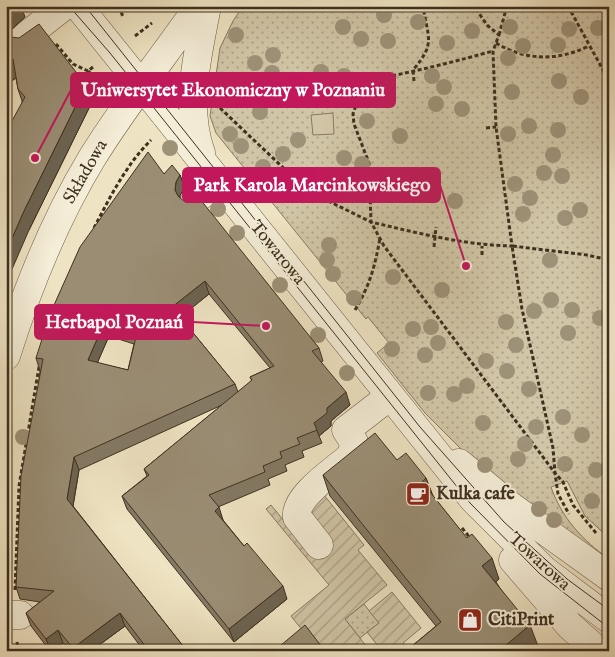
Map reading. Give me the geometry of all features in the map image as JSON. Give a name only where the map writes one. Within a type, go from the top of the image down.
[{"type":"street","points":[[22,39],[64,6]]},
{"type":"street","name":"Towarowa","points":[[78,6],[473,499],[527,554],[609,619]]},
{"type":"street","name":"Składowa","points":[[6,356],[11,323],[79,182],[105,138],[199,6]]},
{"type":"street","points":[[195,200],[212,172],[197,142],[193,116],[197,65],[207,6]]},
{"type":"street","points":[[319,545],[297,517],[298,505],[307,494],[352,455],[354,442],[346,430],[390,396]]},
{"type":"street","name":"Towarowa","points":[[417,430],[512,507],[609,577]]},
{"type":"street","name":"Towarowa","points":[[417,430],[469,508],[548,602],[591,649]]},
{"type":"street","points":[[591,649],[609,619]]},
{"type":"path","points":[[414,81],[413,70],[427,54],[429,40],[423,6]]},
{"type":"path","points":[[474,6],[499,36]]},
{"type":"path","points":[[507,6],[493,51],[496,127],[522,309],[553,448],[558,494],[571,517]]},
{"type":"path","points":[[568,6],[609,81]]},
{"type":"path","points":[[496,43],[516,53],[540,58],[569,54],[589,46]]},
{"type":"path","points":[[214,78],[228,86],[257,90],[292,90],[362,81],[493,51]]},
{"type":"path","points":[[66,68],[72,63]]},
{"type":"path","points":[[362,81],[362,87],[353,114],[354,124],[369,163],[370,222],[563,482],[573,504],[597,535]]},
{"type":"path","points":[[218,106],[293,177],[312,191],[370,222],[436,238],[482,246],[512,246],[587,255],[609,260]]},
{"type":"path","points":[[486,128],[496,127]]},
{"type":"path","points":[[92,233],[112,194],[138,154],[151,140]]},
{"type":"path","points":[[434,247],[436,227]]},
{"type":"path","points":[[355,310],[364,295],[375,266],[380,237]]},
{"type":"path","points":[[482,246],[482,255]]},
{"type":"path","points":[[349,302],[361,317]]},
{"type":"path","points":[[18,651],[13,615],[19,486],[36,370],[42,353]]},
{"type":"shaded area","points":[[243,6],[609,6],[609,538],[585,516],[567,481],[551,487],[567,518],[590,544],[609,559],[609,566],[464,452],[425,413],[377,353],[389,343],[368,317],[366,319],[216,133],[210,116],[220,48],[233,21]]},
{"type":"shaded area","points":[[333,113],[334,134],[313,135],[311,115]]},
{"type":"shaded area","points":[[324,495],[364,545],[358,550],[387,585],[345,619],[370,651],[319,651],[291,616],[329,585],[266,509],[271,505],[310,553],[312,507]]},
{"type":"shaded area","points":[[392,592],[421,628],[403,643],[408,651],[382,651],[367,632],[379,623],[369,611]]},
{"type":"shaded area","points":[[364,604],[379,623],[360,638],[345,619]]},
{"type":"building","points":[[6,6],[12,6],[6,12]]},
{"type":"building","points":[[39,24],[86,85],[23,213],[6,252],[6,132],[25,97],[18,89],[13,59],[6,64],[6,34],[19,38]]},
{"type":"building","points":[[148,152],[164,174],[172,165],[180,175],[176,182],[175,190],[178,196],[185,202],[193,202],[200,199],[319,348],[312,351],[346,392],[327,408],[327,413],[314,423],[317,430],[297,438],[300,444],[280,452],[282,458],[263,466],[265,472],[209,495],[219,507],[215,511],[244,546],[247,543],[283,586],[229,629],[122,496],[149,475],[144,469],[252,380],[250,377],[274,366],[205,281],[172,307],[235,384],[74,457],[67,499],[187,651],[149,651],[120,613],[73,648],[58,630],[46,639],[26,613],[54,591],[16,587],[21,476],[43,359],[36,358],[50,314],[80,247]],"holes":[[[104,323],[137,333],[128,370],[88,360]]]},
{"type":"building","points":[[375,433],[397,460],[406,453],[426,478],[422,482],[467,538],[472,534],[492,558],[482,566],[530,625],[499,651],[406,651],[441,622],[323,475]]},
{"type":"building","points":[[305,625],[325,651],[274,651]]},
{"type":"tram line","points":[[69,6],[110,53],[470,503],[540,574],[609,628]]},
{"type":"tram line","points":[[85,6],[420,427],[504,522],[567,579],[609,610]]},
{"type":"place","name":"Uniwersytet Ekonomiczny w Poznaniu","points":[[35,158]]},
{"type":"place","name":"Park Karola Marcinkowskiego","points":[[466,266]]},
{"type":"place","name":"Herbapol Poznań","points":[[266,326]]},
{"type":"place","name":"Kulka cafe","points":[[418,494]]},
{"type":"place","name":"CitiPrint","points":[[470,620]]}]
